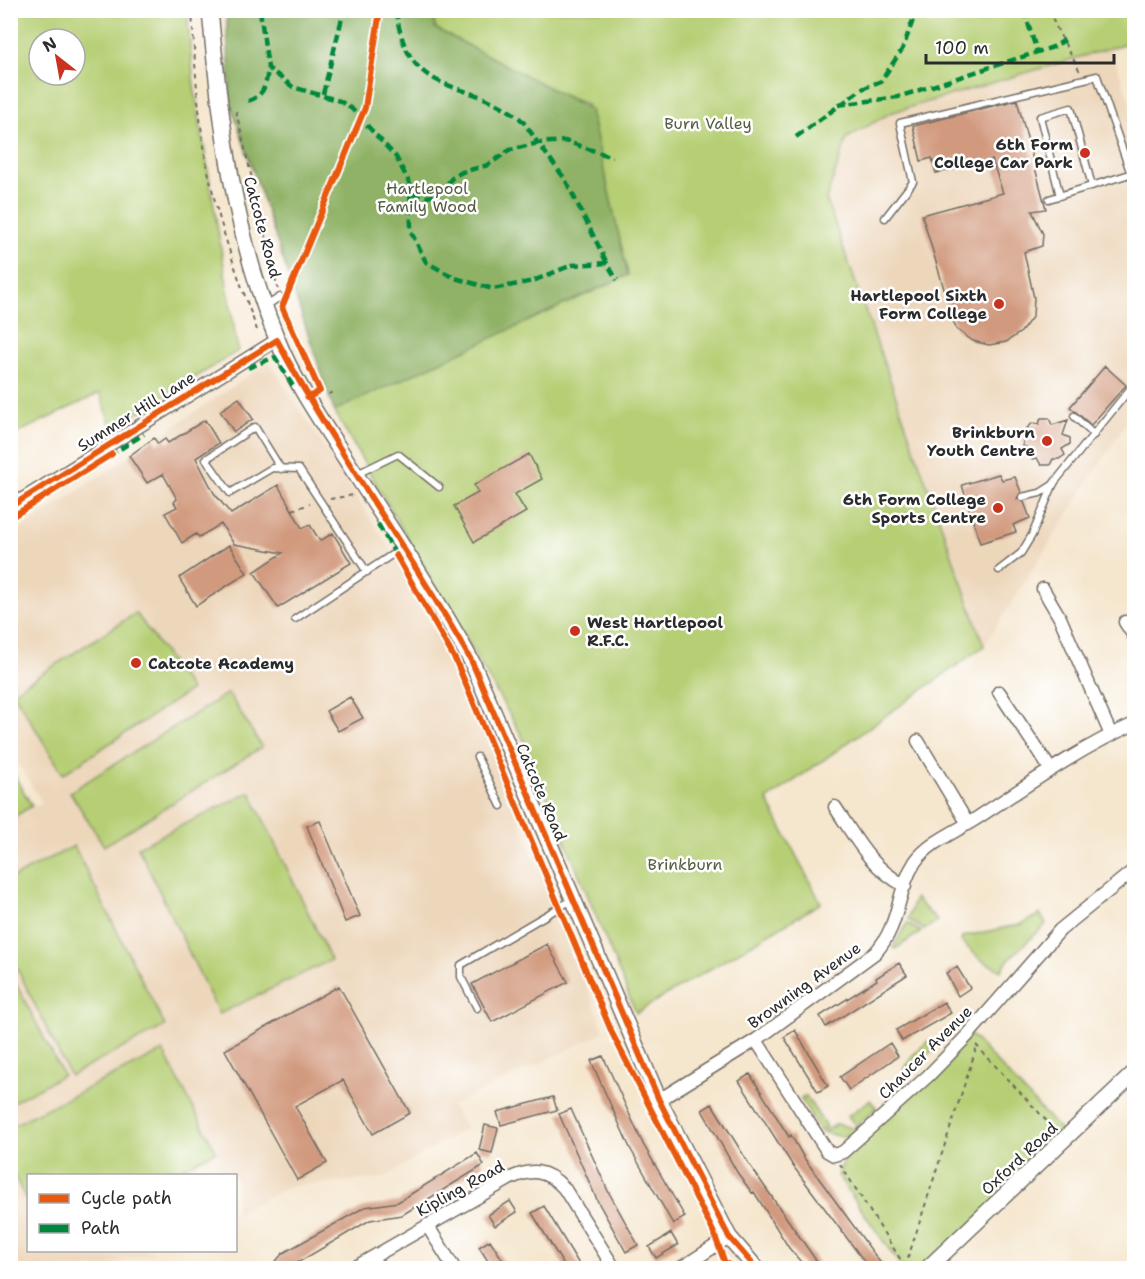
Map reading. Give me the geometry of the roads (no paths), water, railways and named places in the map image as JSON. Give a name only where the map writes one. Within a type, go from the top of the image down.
[{"type":"street","name":"Catcote Road","points":[[210,10],[218,103],[236,203],[277,340],[313,394],[356,475],[472,662],[659,1100],[729,1237],[756,1269]]},
{"type":"street","name":"Summer Hill Lane","points":[[10,507],[277,340]]},
{"type":"street","points":[[1043,590],[1060,618],[1111,735]]},
{"type":"street","points":[[1125,622],[1134,635]]},
{"type":"street","points":[[999,692],[1051,771]]},
{"type":"street","name":"Browning Avenue","points":[[659,1100],[756,1040],[875,953],[894,923],[905,886],[915,862],[923,852],[1051,771],[1134,724]]},
{"type":"street","points":[[918,741],[968,824]]},
{"type":"street","points":[[835,807],[870,861],[886,876],[905,886]]},
{"type":"street","name":"Chaucer Avenue","points":[[756,1040],[827,1150],[834,1155],[843,1152],[928,1076],[972,1041],[1060,930],[1134,870]]},
{"type":"street","name":"Oxford Road","points":[[928,1269],[1134,1073]]},
{"type":"street","name":"Kipling Road","points":[[354,1269],[525,1171],[540,1171],[555,1179],[564,1188],[614,1269]]},
{"type":"street","points":[[428,1225],[454,1269]]},
{"type":"street","points":[[681,1269],[729,1237]]},
{"type":"lane","points":[[885,218],[913,182],[900,123],[1097,76],[1134,183]]},
{"type":"lane","points":[[1060,196],[1040,117],[1071,108],[1092,186]]},
{"type":"lane","points":[[1049,199],[1130,174]]},
{"type":"lane","points":[[266,306],[280,297]]},
{"type":"lane","points":[[1022,497],[1040,493],[1054,483],[1134,384]]},
{"type":"lane","points":[[1074,416],[1094,435]]},
{"type":"lane","points":[[281,468],[255,427],[206,459],[230,493],[272,468],[299,469],[367,572]]},
{"type":"lane","points":[[356,475],[398,454],[439,487]]},
{"type":"lane","points":[[999,570],[1021,553],[1032,535],[1054,483]]},
{"type":"lane","points":[[295,619],[402,548]]},
{"type":"lane","points":[[477,757],[501,806]]},
{"type":"lane","points":[[477,1008],[460,976],[461,965],[573,899]]},
{"type":"place","name":"6th Form College Car Park","points":[[1085,153]]},
{"type":"place","name":"Hartlepool Sixth Form College","points":[[999,304]]},
{"type":"place","name":"Brinkburn Youth Centre","points":[[1047,441]]},
{"type":"place","name":"6th Form College Sports Centre","points":[[998,508]]},
{"type":"place","name":"West Hartlepool R.F.C.","points":[[575,631]]},
{"type":"place","name":"Catcote Academy","points":[[136,663]]},
{"type":"park label","name":"Burn Valley","points":[[708,123]]},
{"type":"park label","name":"Hartlepool Family Wood","points":[[427,197]]},
{"type":"park label","name":"Brinkburn","points":[[685,864]]}]
